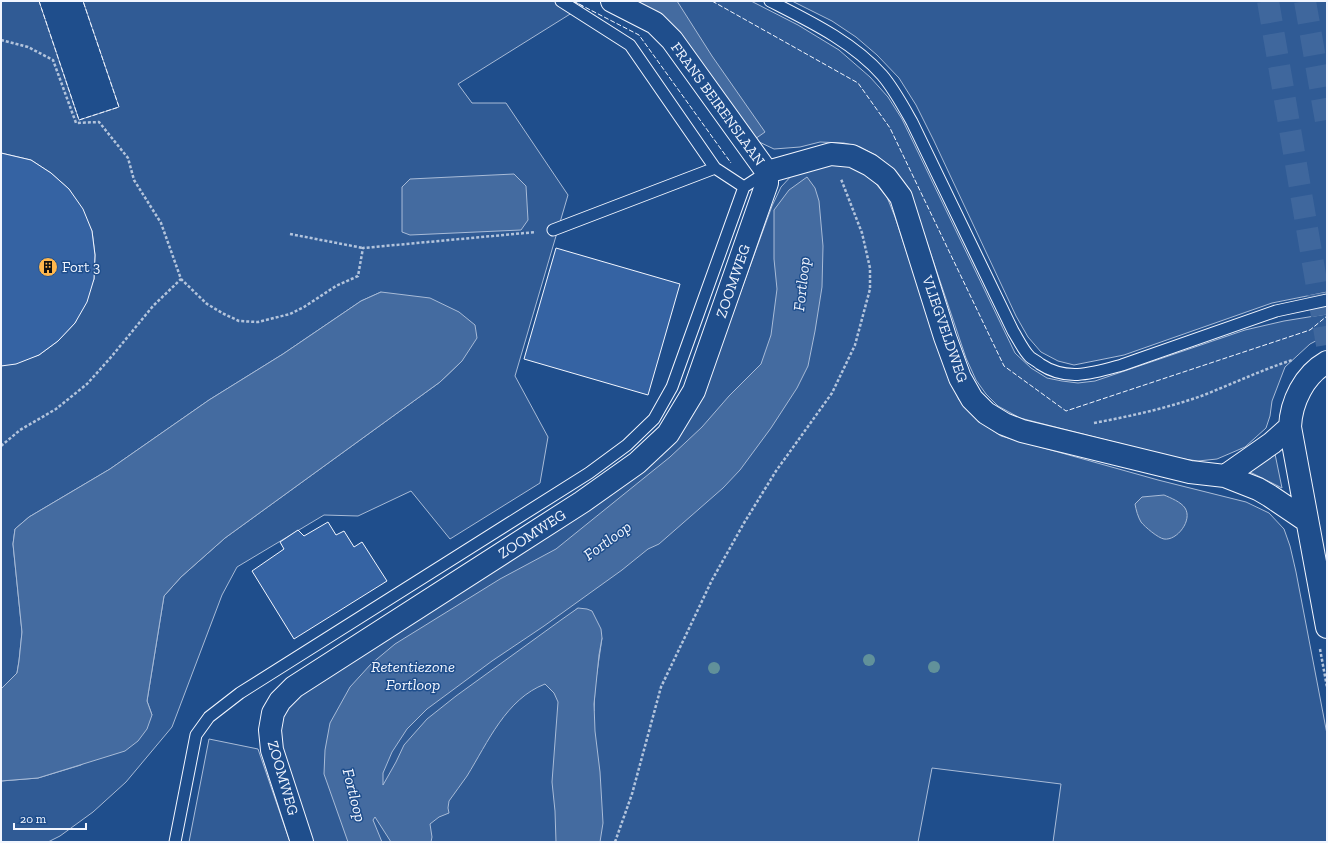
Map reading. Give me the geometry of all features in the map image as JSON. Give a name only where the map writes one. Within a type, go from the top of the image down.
[{"type":"street","name":"FRANS BEIRENSLAAN","points":[[612,1],[655,23],[672,40],[767,172],[831,154]]},
{"type":"street","name":"VLIEGVELDWEG","points":[[831,154],[852,156],[870,165],[886,177],[901,197],[945,337],[960,378],[972,399],[986,413],[1004,424],[1022,431],[1190,472],[1225,476],[1258,489],[1307,521]]},
{"type":"street","name":"ZOOMWEG","points":[[302,842],[272,750],[270,730],[273,713],[280,701],[294,687],[582,502],[637,463],[668,434],[694,391],[767,183],[767,172]]},
{"type":"street","points":[[1327,362],[1310,377],[1300,390],[1290,415],[1290,427],[1327,627]]},
{"type":"street","points":[[1225,476],[1272,443],[1290,427]]},
{"type":"lane","points":[[561,1],[630,45],[715,168],[744,187]]},
{"type":"lane","points":[[770,1],[804,18],[847,44],[882,75],[912,122],[1013,331],[1030,357],[1045,367],[1059,373],[1078,376],[1097,372],[1122,366],[1276,311],[1327,300]]},
{"type":"lane","points":[[553,230],[715,168]]},
{"type":"lane","points":[[175,842],[196,735],[209,717],[240,693],[589,473],[627,445],[654,419],[672,386],[744,187],[767,172]]},
{"type":"path","points":[[1,40],[28,47],[52,60],[76,124],[99,122],[128,158],[134,180],[161,223],[181,280],[207,304],[224,314],[239,321],[258,322],[290,314],[304,307],[336,286],[358,276],[363,248]]},
{"type":"path","points":[[615,842],[632,794],[661,687],[712,580],[744,522],[776,471],[832,394],[855,345],[870,288],[870,268],[862,233],[831,154]]},
{"type":"path","points":[[290,234],[363,248],[553,230]]},
{"type":"path","points":[[1,446],[20,430],[56,409],[87,384],[153,306],[181,280]]},
{"type":"path","points":[[1089,424],[1143,414],[1196,397],[1267,368],[1297,359]]},
{"type":"shaded area","points":[[1,1],[39,1],[79,120],[119,107],[83,1],[573,1],[583,6],[458,84],[472,103],[506,103],[568,195],[515,376],[548,437],[540,483],[450,539],[411,491],[358,516],[324,515],[237,567],[222,595],[172,727],[126,782],[93,812],[60,836],[48,842],[1,842],[1,781],[38,778],[81,765],[152,715],[147,701],[164,596],[181,577],[225,538],[440,382],[462,361],[381,292],[361,301],[283,354],[209,400],[110,469],[29,517],[15,529],[13,544],[22,632],[19,661],[17,673],[1,689],[1,366],[39,355],[58,341],[75,323],[94,279],[95,255],[92,231],[69,189],[51,173],[31,160],[1,153]]},
{"type":"shaded area","points":[[628,1],[751,1],[798,25],[839,50],[870,77],[888,97],[902,119],[1015,353],[1031,368],[1047,378],[1078,383],[1095,381],[1245,330],[1284,321],[1327,314],[1327,335],[1310,344],[1285,367],[1272,401],[1270,416],[1266,428],[1245,447],[1217,459],[1198,461],[1177,458],[1020,418],[998,406],[986,394],[976,380],[966,358],[914,204],[904,182],[892,168],[877,156],[860,147],[844,143],[820,142],[800,147],[774,149],[757,141]]},
{"type":"shaded area","points":[[792,1],[1327,1],[1327,292],[1272,303],[1124,355],[1074,365],[1058,361],[1041,352],[1028,337],[1016,316],[934,141],[916,105],[899,78],[877,55],[856,37],[832,21]]},
{"type":"shaded area","points":[[838,163],[858,168],[872,179],[887,197],[947,374],[959,400],[979,421],[1001,436],[1158,480],[1246,502],[1269,513],[1284,529],[1290,546],[1296,572],[1327,734],[1327,842],[1053,842],[1061,784],[932,768],[918,842],[312,842],[280,742],[279,726],[286,710],[295,696],[637,474],[730,321],[772,206],[781,187],[794,173]],"holes":[[[578,608],[602,638],[595,686],[594,711],[573,612]]]},
{"type":"shaded area","points":[[1275,454],[1282,488],[1250,472]]},
{"type":"shaded area","points":[[209,739],[258,749],[290,842],[189,842]]},
{"type":"water","points":[[628,1],[677,1],[712,56],[765,132],[755,139]]},
{"type":"water","points":[[514,174],[526,186],[528,220],[521,230],[410,235],[402,232],[402,187],[410,179]]},
{"type":"water","name":"Retentiezone Fortloop","points":[[807,177],[815,188],[819,201],[823,246],[822,287],[808,366],[797,388],[771,428],[740,470],[723,488],[659,544],[648,549],[622,570],[492,661],[427,709],[407,729],[392,752],[383,773],[383,785],[404,745],[427,719],[456,696],[578,608],[587,609],[592,611],[601,629],[602,638],[594,704],[603,823],[600,842],[556,842],[552,782],[558,702],[554,693],[545,684],[531,691],[519,700],[499,723],[467,776],[449,801],[449,813],[439,817],[430,824],[432,837],[431,842],[391,842],[375,817],[373,820],[382,842],[348,842],[324,774],[325,750],[330,723],[350,687],[371,664],[395,644],[500,579],[556,549],[670,457],[702,427],[729,396],[761,364],[771,335],[777,289],[774,259],[774,210],[789,190]]},
{"type":"water","points":[[381,292],[430,298],[459,312],[475,325],[477,338],[462,361],[440,382],[225,538],[181,577],[164,596],[147,701],[152,715],[147,729],[138,741],[125,751],[38,778],[1,781],[1,689],[17,673],[22,632],[13,544],[15,529],[29,517],[110,469],[209,400],[283,354],[361,301]]},
{"type":"water","points":[[1164,495],[1176,500],[1185,508],[1187,513],[1187,518],[1182,529],[1174,537],[1169,539],[1158,537],[1141,522],[1135,504],[1142,497]]},
{"type":"building","name":"Fort 3","points":[[1,153],[31,160],[51,173],[69,189],[83,209],[92,231],[95,255],[94,279],[87,302],[75,323],[58,341],[39,355],[16,364],[1,366]]},
{"type":"building","points":[[556,248],[680,284],[648,395],[524,359]]},
{"type":"building","points":[[328,522],[336,535],[344,531],[354,547],[362,542],[387,581],[294,639],[252,571],[284,549],[280,542],[298,530],[304,536]]},
{"type":"tunnel","points":[[1268,1],[1327,345]]},
{"type":"tunnel","points":[[1305,1],[1327,127]]},
{"type":"fence","points":[[39,1],[79,120],[119,107],[83,1]]},
{"type":"fence","points":[[573,1],[639,35],[731,163]]},
{"type":"fence","points":[[712,1],[858,83],[890,128],[1004,366],[1066,411],[1310,330],[1327,316]]},
{"type":"place","name":"Fort 3","points":[[48,267]]},
{"type":"water label","name":"Fortloop","points":[[801,284]]},
{"type":"water label","name":"Fortloop","points":[[607,540]]},
{"type":"water label","name":"Fortloop","points":[[355,795]]}]
